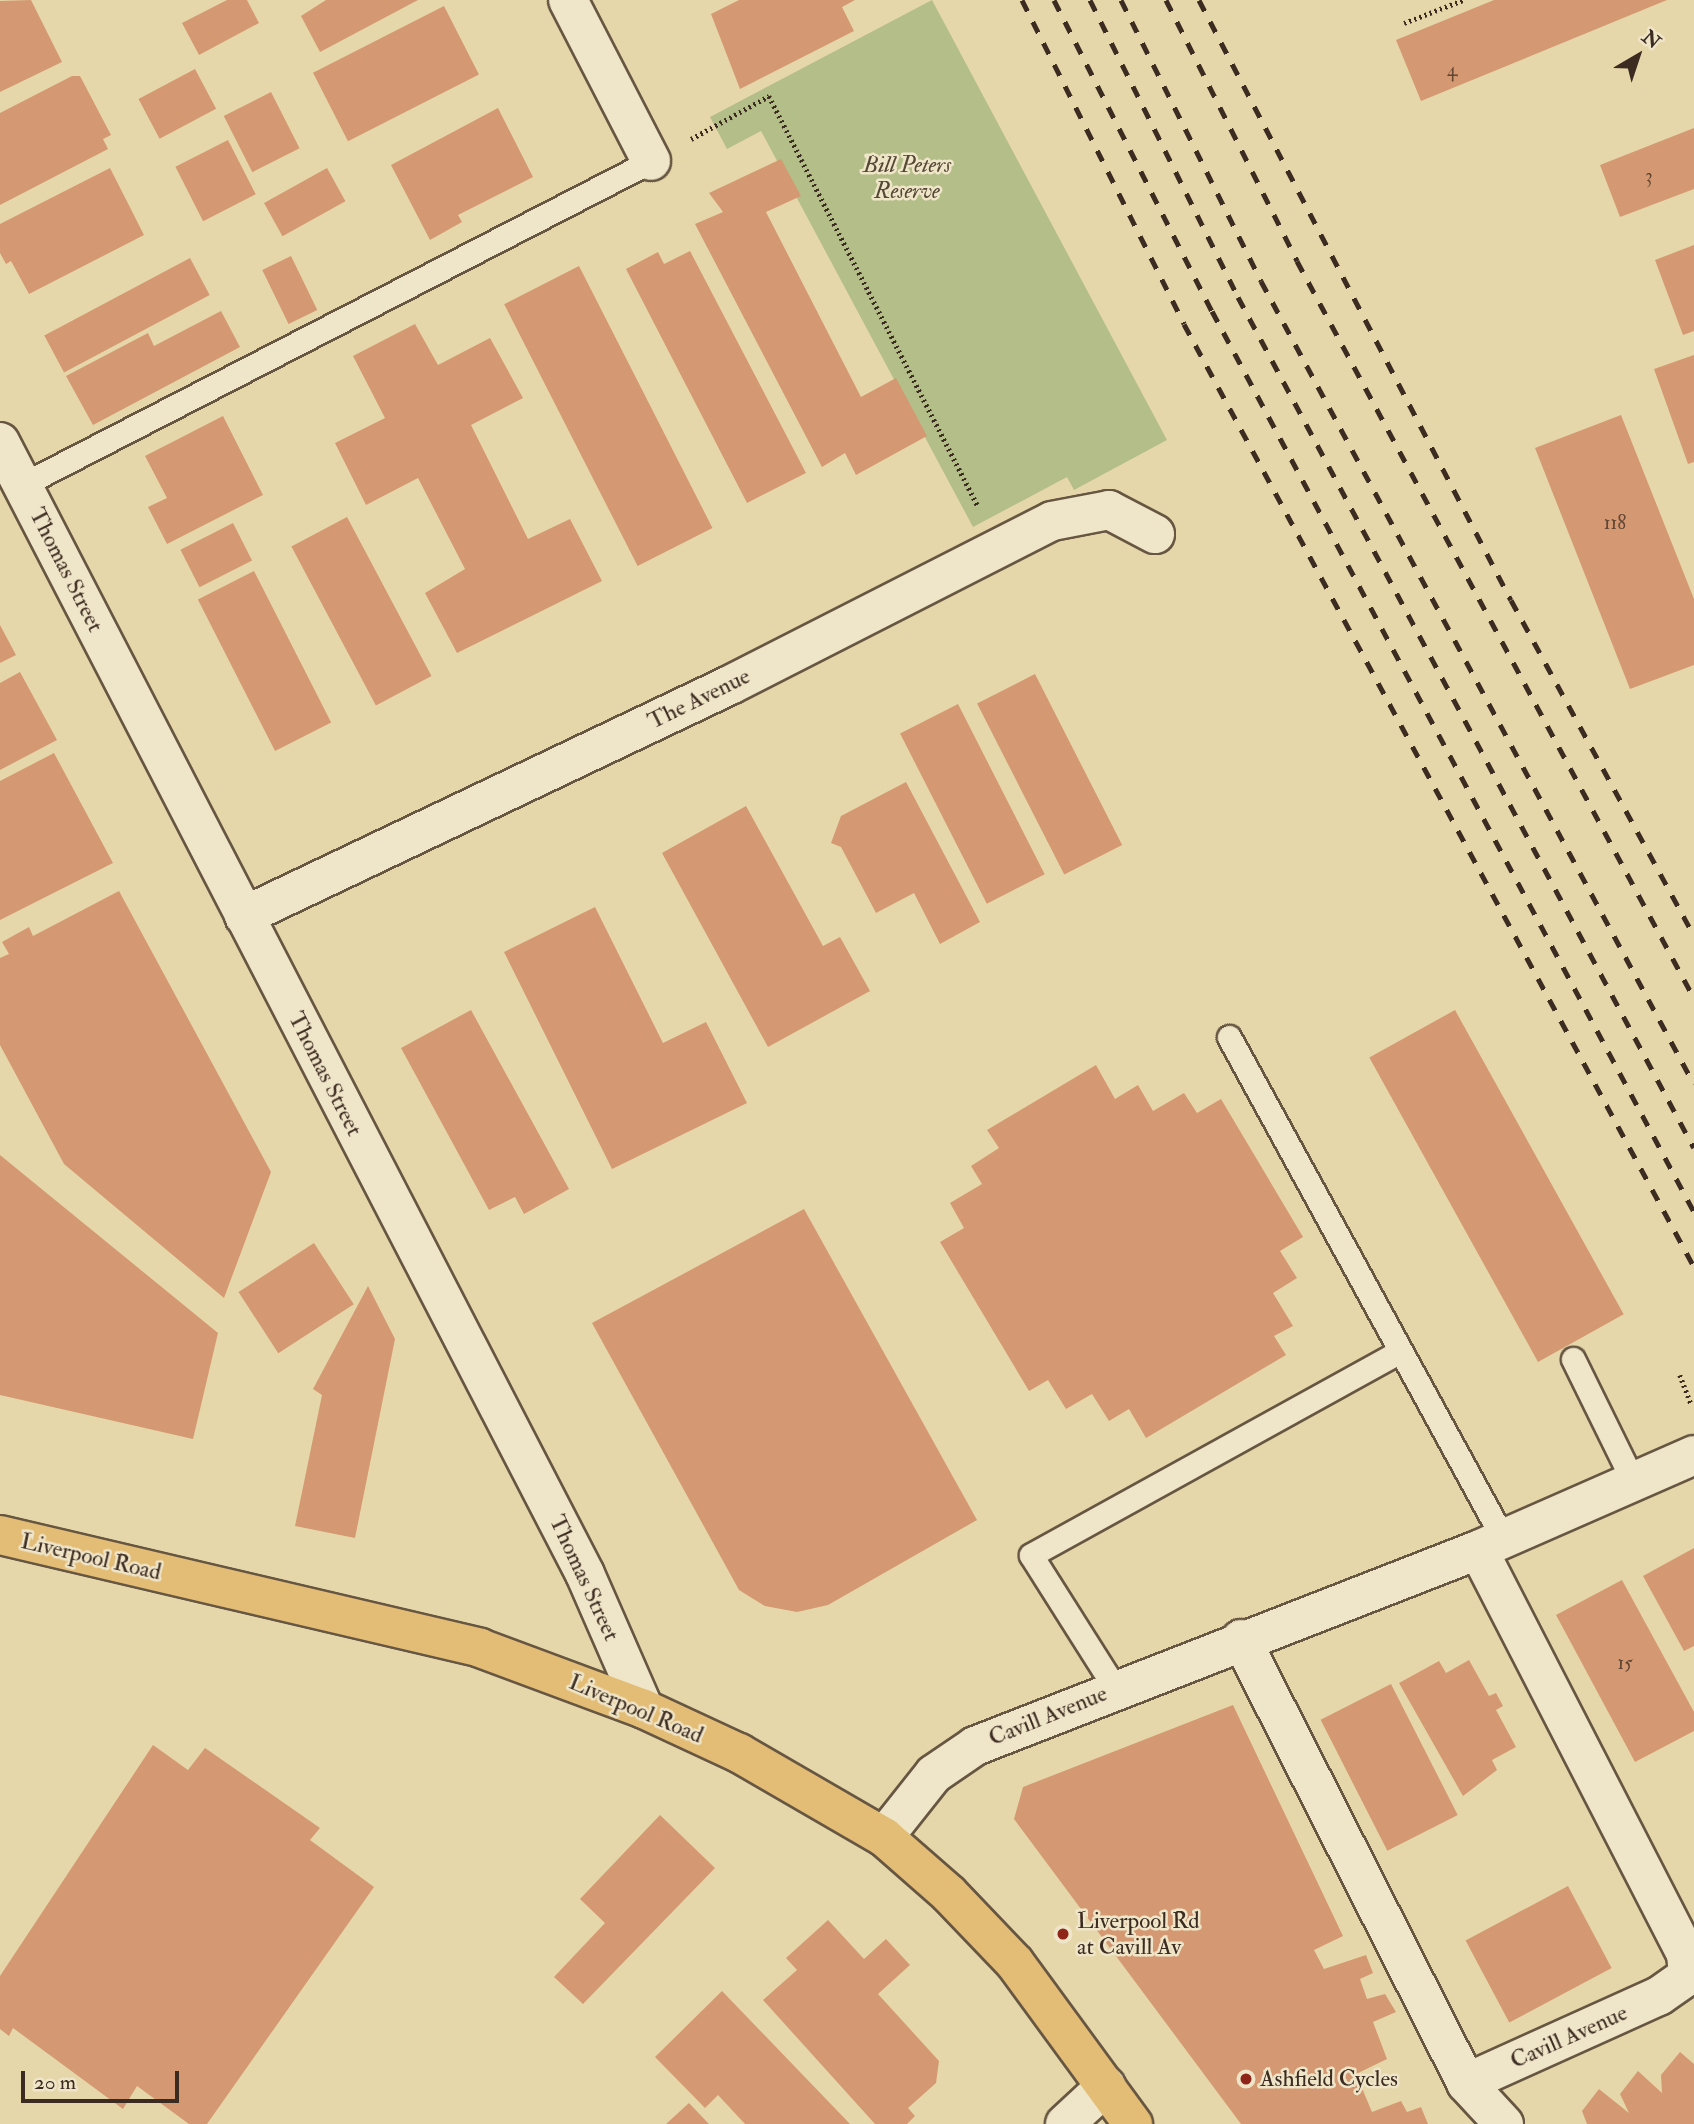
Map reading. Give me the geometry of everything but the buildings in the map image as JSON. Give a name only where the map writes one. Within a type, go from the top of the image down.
[{"type":"highway","name":"Liverpool Road","points":[[0,1535],[480,1648],[644,1709],[815,1793],[884,1837],[1015,1963],[1133,2124]]},
{"type":"street","points":[[568,0],[650,161]]},
{"type":"street","name":"Thomas Street","points":[[0,442],[585,1574],[644,1709]]},
{"type":"street","name":"The Avenue","points":[[244,916],[730,685],[1052,521],[1109,510],[1155,534]]},
{"type":"street","name":"Cavill Avenue","points":[[884,1837],[934,1774],[975,1746],[1115,1688],[1490,1544],[1694,1455]]},
{"type":"street","name":"Cavill Avenue","points":[[1466,2083],[1659,1996],[1688,1976],[1686,1954],[1490,1544]]},
{"type":"street","points":[[1241,1639],[1466,2083],[1504,2124]]},
{"type":"street","points":[[1065,2124],[1106,2086]]},
{"type":"lane","points":[[22,485],[650,161]]},
{"type":"lane","points":[[1229,1037],[1399,1352],[1490,1544]]},
{"type":"lane","points":[[1115,1688],[1031,1555],[1399,1352]]},
{"type":"lane","points":[[1573,1359],[1633,1481]]},
{"type":"path","points":[[1404,23],[1463,0]]},
{"type":"path","points":[[650,161],[769,96],[1000,547]]},
{"type":"path","points":[[1680,1375],[1691,1403]]},
{"type":"green space","name":"Bill Peters Reserve","points":[[932,0],[1167,440],[1074,490],[1067,477],[973,527],[761,131],[727,149],[710,117]]},
{"type":"railway","points":[[1022,0],[1184,324],[1694,1267]]},
{"type":"railway","points":[[1054,0],[1212,311],[1694,1212]]},
{"type":"railway","points":[[1090,0],[1238,297],[1694,1148]]},
{"type":"railway","points":[[1121,0],[1261,281],[1694,1084]]},
{"type":"railway","points":[[1166,0],[1297,261],[1694,998]]},
{"type":"railway","points":[[1199,0],[1511,600],[1694,935]]},
{"type":"place","name":"Liverpool Rd at Cavill Av","points":[[1063,1934]]},
{"type":"place","name":"Ashfield Cycles","points":[[1246,2079]]}]
